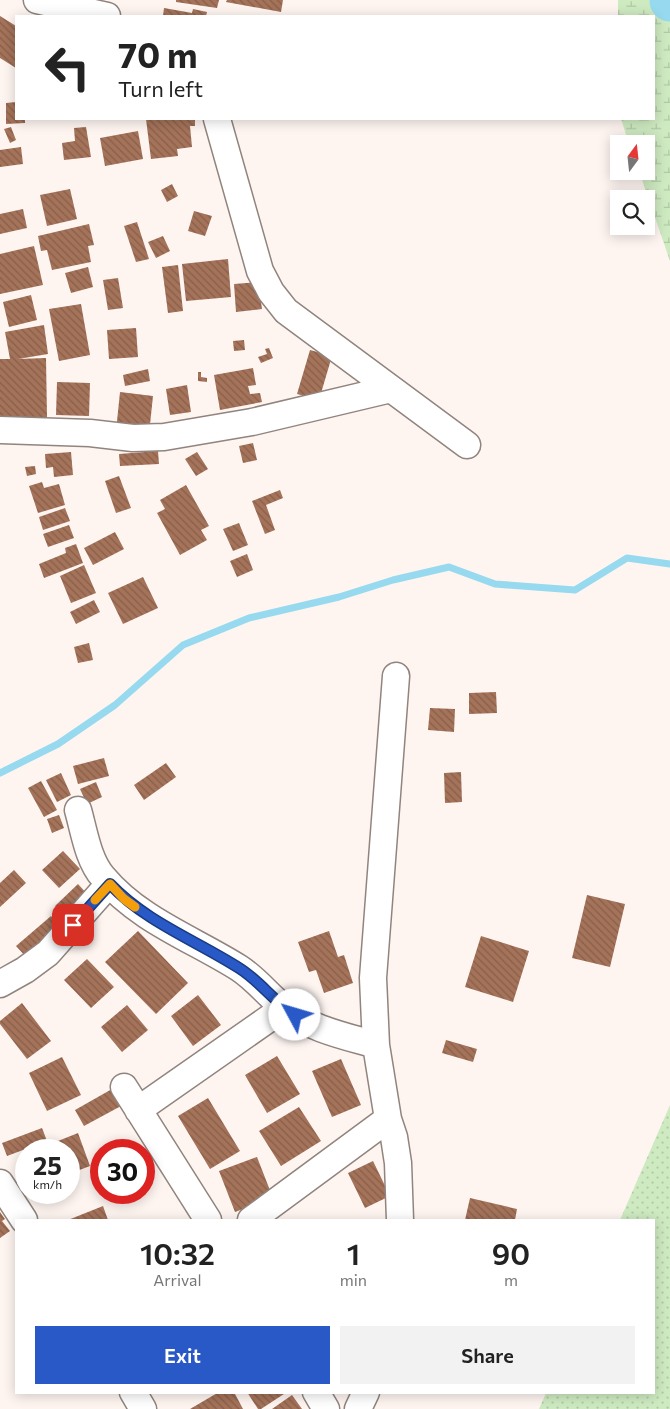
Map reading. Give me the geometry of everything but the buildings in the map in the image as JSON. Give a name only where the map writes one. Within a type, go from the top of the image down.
[{"type":"street","points":[[37,0],[103,15]]},
{"type":"street","points":[[217,120],[260,271],[271,292],[286,310],[467,445]]},
{"type":"street","points":[[0,430],[133,438],[164,437],[252,422],[391,389]]},
{"type":"street","points":[[396,676],[373,978],[376,1045],[388,1119],[394,1137],[398,1163],[400,1219]]},
{"type":"street","points":[[78,810],[91,855],[102,876],[124,899],[171,931],[239,968],[259,983],[284,1008],[305,1022],[376,1045]]},
{"type":"street","points":[[0,984],[25,970],[48,953],[110,884]]},
{"type":"street","points":[[138,1110],[284,1008]]},
{"type":"street","points":[[124,1087],[207,1219]]},
{"type":"street","points":[[252,1219],[388,1119]]},
{"type":"street","points":[[0,1184],[23,1219]]},
{"type":"street","points":[[134,1394],[143,1409]]},
{"type":"street","points":[[317,1394],[326,1409]]},
{"type":"street","points":[[358,1409],[365,1394]]},
{"type":"green space","points":[[618,0],[670,0],[670,261],[655,217],[655,190],[646,190],[642,180],[655,180],[655,135],[626,135],[621,120],[655,120],[655,15],[618,15]]},
{"type":"green space","points":[[670,1105],[670,1409],[539,1409],[546,1394],[655,1394],[655,1219],[620,1219]]},
{"type":"waterway","points":[[0,773],[58,744],[115,705],[183,645],[249,618],[339,597],[393,580],[449,567],[495,584],[575,590],[627,558],[670,564]]},
{"type":"slow traffic","points":[[95,900],[110,884],[124,899],[135,907]]},
{"type":"route","points":[[73,925],[110,884],[124,899],[171,931],[239,968],[259,983],[284,1008],[295,1015]]}]
